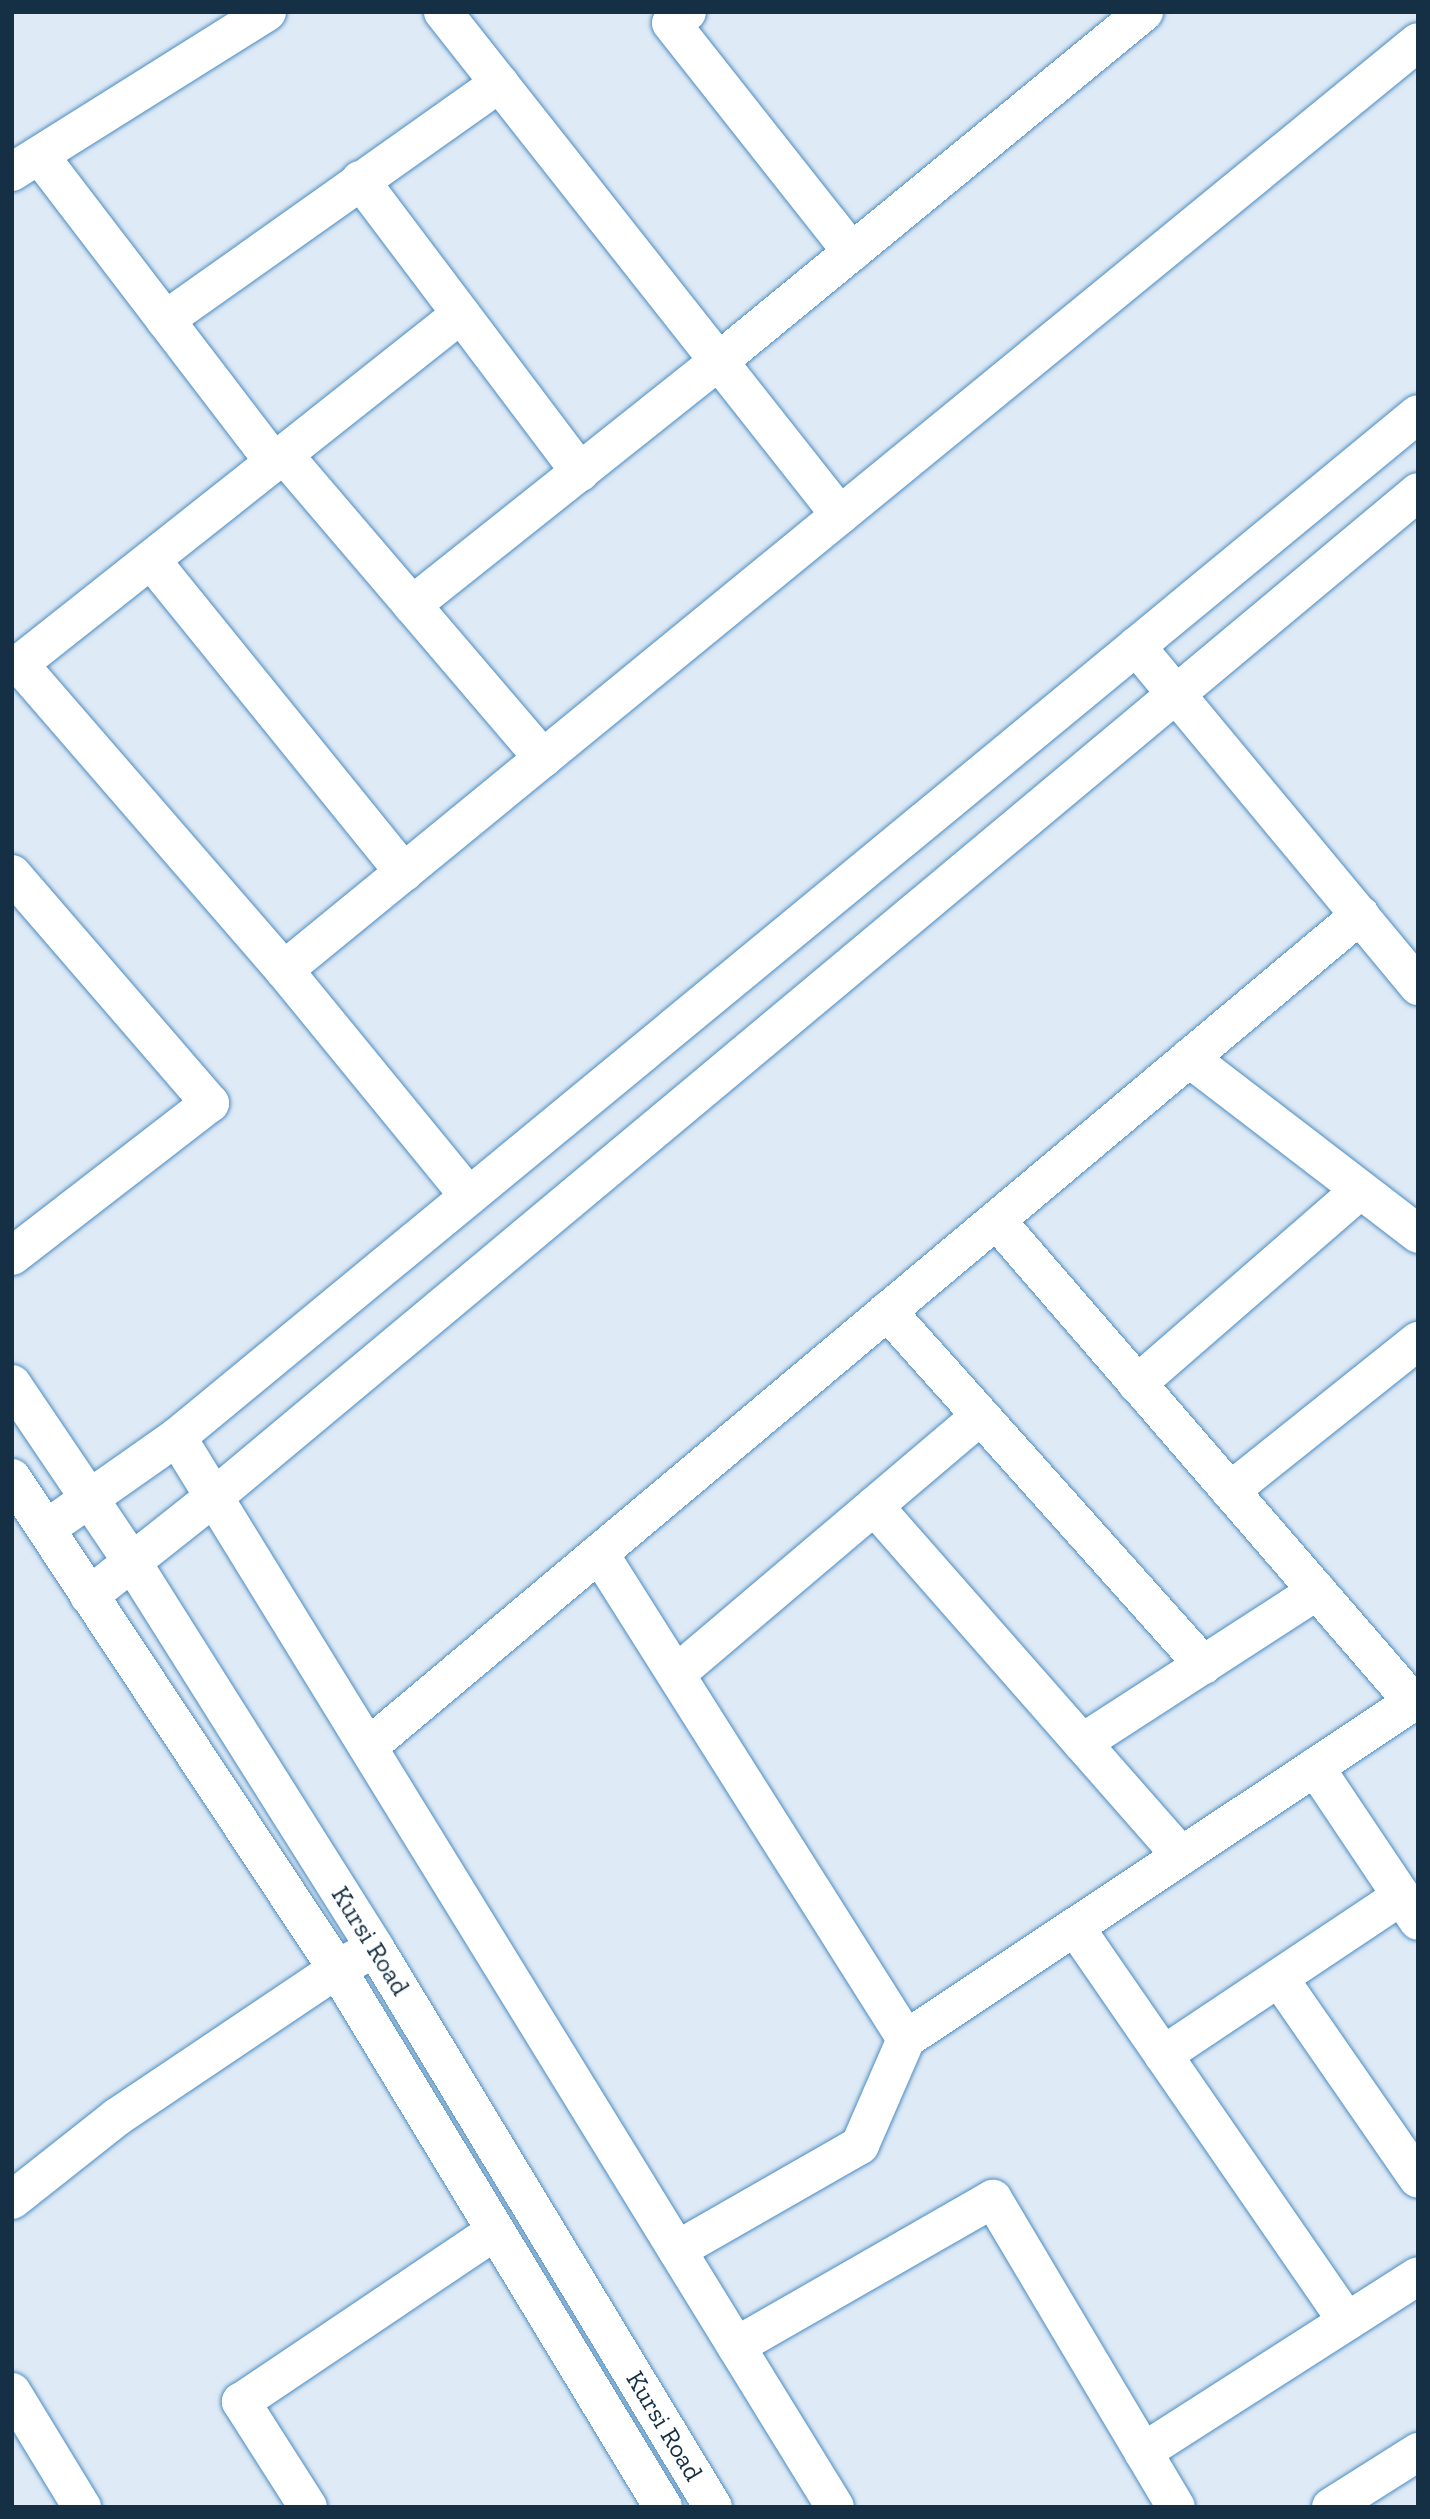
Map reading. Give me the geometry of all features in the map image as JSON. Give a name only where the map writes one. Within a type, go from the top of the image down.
[{"type":"street","points":[[267,12],[26,164],[165,320],[279,458],[412,605],[543,758]]},
{"type":"street","points":[[443,12],[840,515]]},
{"type":"street","points":[[688,12],[671,23],[852,252]]},
{"type":"street","points":[[412,605],[719,361],[1144,12]]},
{"type":"street","points":[[284,970],[1418,42]]},
{"type":"street","points":[[165,320],[500,83]]},
{"type":"street","points":[[360,180],[580,472]]},
{"type":"street","points":[[461,314],[19,664],[284,970],[469,1196]]},
{"type":"street","points":[[46,1529],[177,1437],[1418,414]]},
{"type":"street","points":[[89,1596],[214,1497],[1418,492]]},
{"type":"street","points":[[151,560],[404,872]]},
{"type":"street","points":[[1136,646],[1418,986]]},
{"type":"street","points":[[12,874],[210,1103],[12,1256]]},
{"type":"street","points":[[368,1747],[1360,915]]},
{"type":"street","points":[[1189,1059],[1418,1234]]},
{"type":"street","points":[[1137,1384],[1360,1190]]},
{"type":"street","points":[[677,2250],[860,2145],[905,2039],[1413,1702],[996,1220]]},
{"type":"street","points":[[887,1311],[1203,1665]]},
{"type":"street","points":[[1230,1491],[1418,1341]]},
{"type":"street","name":"Kursi Road","points":[[12,1384],[132,1562],[375,1948],[713,2507]]},
{"type":"street","points":[[676,1674],[980,1416]]},
{"type":"street","points":[[177,1437],[835,2507]]},
{"type":"street","name":"Kursi Road","points":[[12,1478],[337,1969],[663,2507]]},
{"type":"street","points":[[874,1506],[1181,1856]]},
{"type":"street","points":[[599,1553],[905,2039]]},
{"type":"street","points":[[1082,1743],[1317,1591]]},
{"type":"street","points":[[1163,2055],[1279,1978],[1409,1909],[1315,1768]]},
{"type":"street","points":[[1075,1927],[1347,2321]]},
{"type":"street","points":[[12,2200],[117,2117],[337,1969],[375,1948]]},
{"type":"street","points":[[1279,1978],[1418,2179]]},
{"type":"street","points":[[736,2346],[993,2199],[1176,2507]]},
{"type":"street","points":[[309,2507],[242,2402],[495,2231]]},
{"type":"street","points":[[1143,2452],[1418,2276]]},
{"type":"street","points":[[12,2392],[82,2507]]},
{"type":"street","points":[[1331,2507],[1418,2452]]}]
